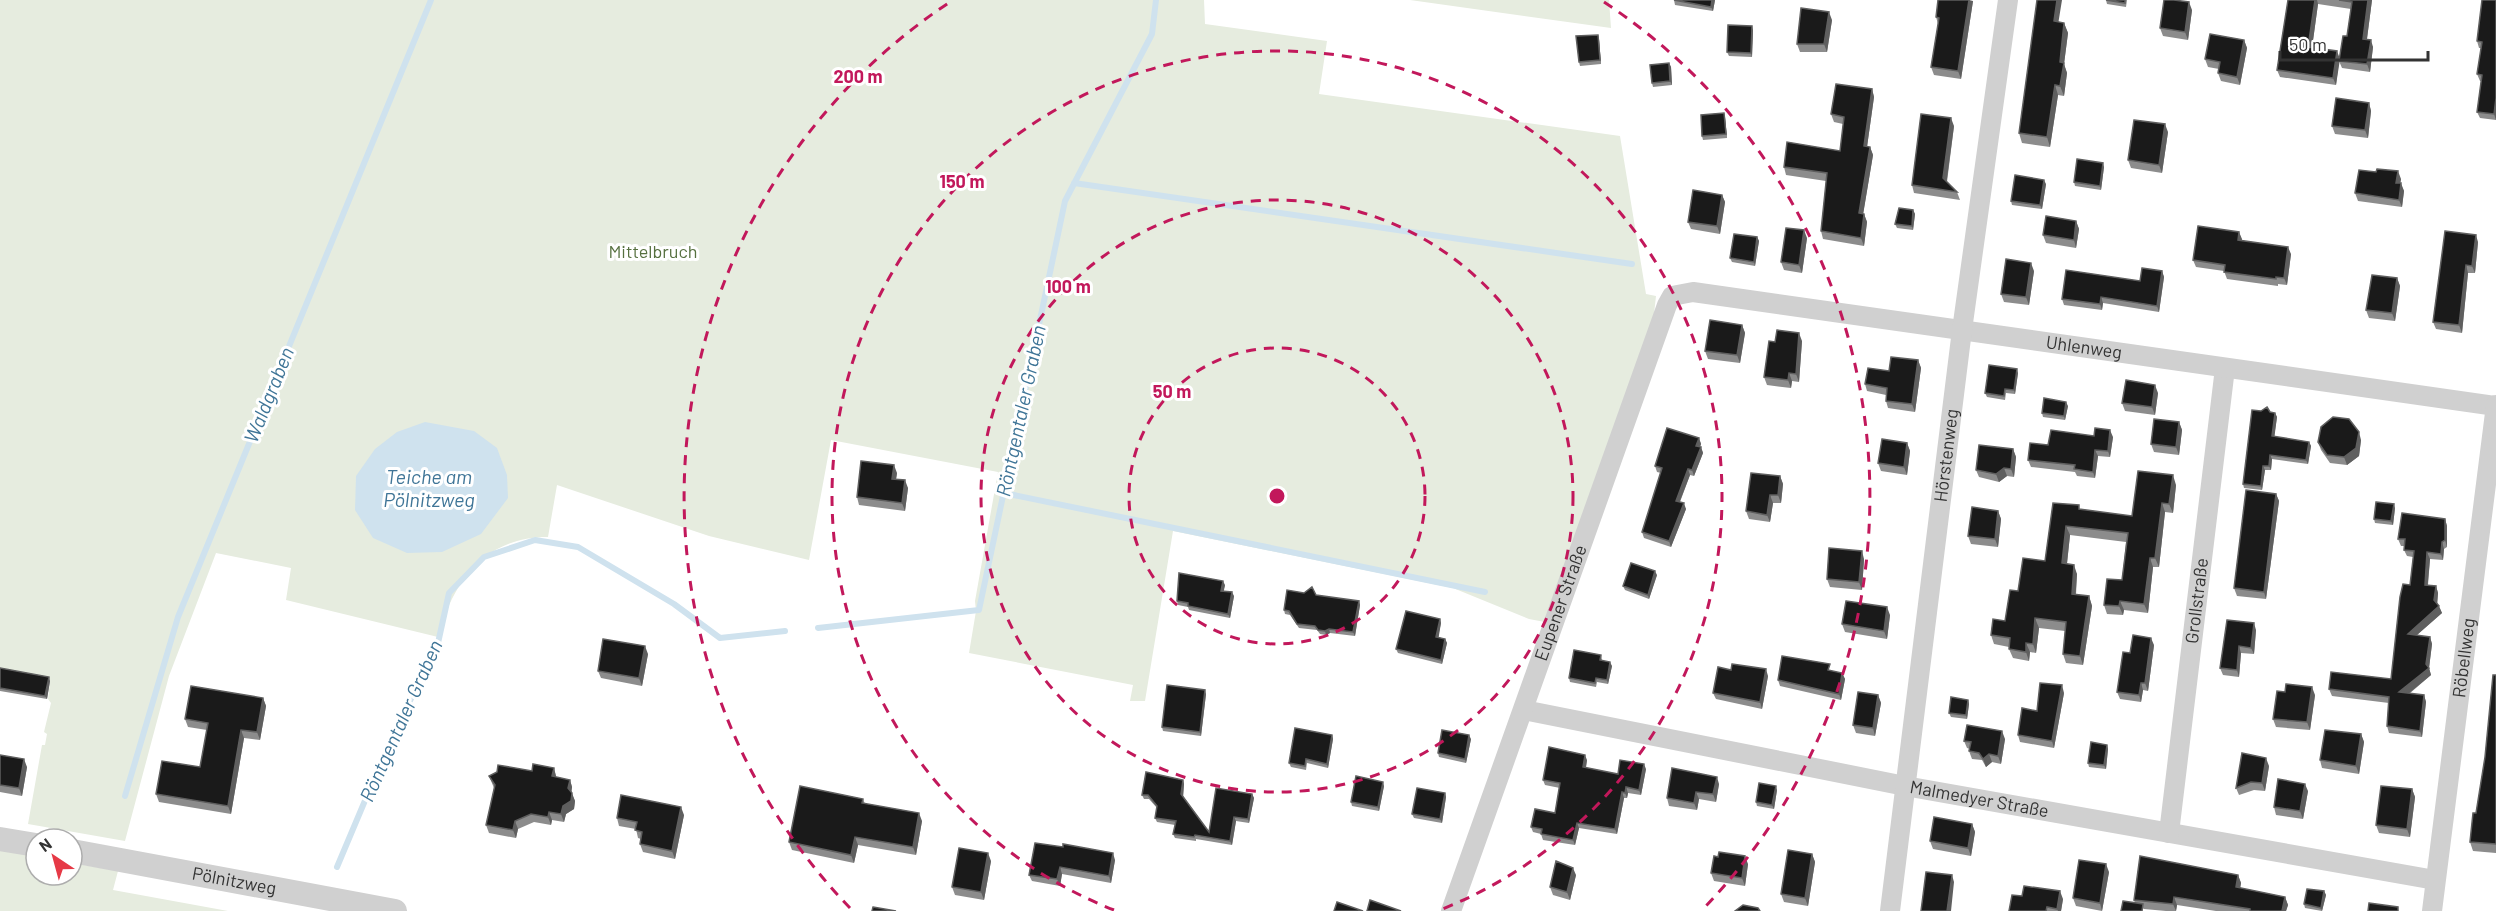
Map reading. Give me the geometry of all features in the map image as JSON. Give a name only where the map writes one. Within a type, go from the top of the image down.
[{"type":"street","name":"Hörstenweg","points":[[1890,911],[1962,330],[2008,0]]},
{"type":"street","name":"Uhlenweg","points":[[1672,296],[1693,292],[2496,406]]},
{"type":"street","name":"Eupener Straße","points":[[1451,911],[1524,710],[1553,621],[1672,296]]},
{"type":"street","name":"Grollstraße","points":[[2169,833],[2225,368]]},
{"type":"street","name":"Röbellweg","points":[[2432,911],[2496,406]]},
{"type":"street","name":"Malmedyer Straße","points":[[1524,710],[1905,786],[2435,880]]},
{"type":"street","points":[[0,839],[24,843]]},
{"type":"street","name":"Pölnitzweg","points":[[84,853],[395,911]]},
{"type":"green space","name":"Mittelbruch","points":[[0,0],[1204,0],[1205,24],[1327,41],[1319,94],[1620,136],[1646,294],[1656,296],[1653,323],[1550,623],[1529,619],[1453,588],[1173,531],[1145,701],[1130,701],[1133,685],[969,653],[976,611],[975,601],[998,472],[831,440],[809,560],[709,536],[557,485],[548,537],[526,539],[506,545],[489,554],[475,566],[453,598],[438,637],[286,600],[291,568],[216,553],[169,676],[125,841],[84,834],[84,827],[45,827],[28,824],[42,745],[45,745],[47,734],[44,732],[51,703],[48,699],[50,682],[0,672]]},
{"type":"green space","points":[[1410,0],[1609,0],[1611,28]]},
{"type":"green space","points":[[0,849],[24,854],[24,887],[84,887],[84,865],[118,871],[113,890],[228,911],[0,911]]},
{"type":"water","name":"Teiche am Pölnitzweg","points":[[425,422],[474,431],[497,448],[507,475],[508,498],[481,534],[442,552],[407,553],[373,538],[355,510],[356,476],[375,449],[397,432]]},
{"type":"building","points":[[1674,0],[1712,0],[1711,7]]},
{"type":"building","points":[[1938,0],[1969,0],[1958,71],[1931,67],[1939,18],[1936,17]]},
{"type":"building","points":[[2037,0],[2057,0],[2054,21],[2064,23],[2060,62],[2064,63],[2060,86],[2055,85],[2047,137],[2019,133]]},
{"type":"building","points":[[2106,0],[2125,0],[2125,3]]},
{"type":"building","points":[[2164,0],[2189,2],[2185,32],[2160,28]]},
{"type":"building","points":[[2288,0],[2315,0],[2308,47],[2337,51],[2333,78],[2277,70]]},
{"type":"building","points":[[2339,0],[2368,0],[2363,39],[2371,40],[2367,64],[2339,61],[2343,36],[2347,36],[2352,2]]},
{"type":"building","points":[[2482,0],[2496,0],[2494,114],[2477,112],[2482,75],[2477,74],[2482,42],[2477,41]]},
{"type":"building","points":[[1801,8],[1829,12],[1824,44],[1797,44]]},
{"type":"building","points":[[1728,25],[1752,26],[1751,53],[1727,52]]},
{"type":"building","points":[[2210,34],[2244,40],[2237,77],[2218,73],[2220,62],[2205,59]]},
{"type":"building","points":[[1598,35],[1600,60],[1579,62],[1576,36]]},
{"type":"building","points":[[1669,63],[1670,81],[1652,83],[1650,65]]},
{"type":"building","points":[[1836,84],[1872,89],[1864,146],[1870,147],[1859,213],[1864,214],[1861,238],[1821,231],[1827,173],[1784,167],[1787,142],[1840,151],[1844,117],[1831,114]]},
{"type":"building","points":[[2336,98],[2369,103],[2365,130],[2332,126]]},
{"type":"building","points":[[1724,113],[1726,134],[1702,136],[1701,115]]},
{"type":"building","points":[[1921,114],[1951,118],[1943,178],[1957,192],[1912,185]]},
{"type":"building","points":[[2134,120],[2165,124],[2159,165],[2128,160]]},
{"type":"building","points":[[2077,159],[2103,163],[2100,186],[2074,182]]},
{"type":"building","points":[[2377,169],[2398,171],[2396,183],[2401,183],[2399,200],[2355,193],[2359,170],[2376,172]]},
{"type":"building","points":[[2015,175],[2044,180],[2040,205],[2011,201]]},
{"type":"building","points":[[1693,190],[1722,195],[1717,226],[1688,222]]},
{"type":"building","points":[[1899,208],[1913,210],[1912,226],[1895,224]]},
{"type":"building","points":[[2046,216],[2076,221],[2074,240],[2043,235]]},
{"type":"building","points":[[2198,226],[2239,232],[2238,240],[2288,247],[2284,278],[2224,272],[2225,265],[2193,260]]},
{"type":"building","points":[[1786,228],[1804,230],[1799,265],[1781,262]]},
{"type":"building","points":[[2445,231],[2476,235],[2472,266],[2466,265],[2459,325],[2433,322]]},
{"type":"building","points":[[1734,234],[1757,237],[1754,262],[1730,258]]},
{"type":"building","points":[[2006,259],[2031,263],[2026,297],[2001,294]]},
{"type":"building","points":[[2142,268],[2162,271],[2157,306],[2101,297],[2100,304],[2062,299],[2066,270],[2140,281]]},
{"type":"building","points":[[2372,275],[2397,278],[2392,313],[2366,310]]},
{"type":"building","points":[[1710,320],[1742,325],[1737,355],[1705,351]]},
{"type":"building","points":[[1777,330],[1799,333],[1796,374],[1789,373],[1788,380],[1764,377],[1769,341],[1775,342]]},
{"type":"building","points":[[1891,357],[1918,360],[1912,404],[1886,401],[1887,388],[1865,384],[1868,368],[1889,371]]},
{"type":"building","points":[[1989,365],[2017,369],[2014,390],[2005,389],[2004,396],[1985,393]]},
{"type":"building","points":[[2126,380],[2155,385],[2152,407],[2122,403]]},
{"type":"building","points":[[2044,398],[2066,402],[2064,416],[2042,413]]},
{"type":"building","points":[[2267,407],[2270,412],[2275,413],[2272,436],[2309,442],[2306,460],[2270,455],[2269,466],[2263,466],[2261,486],[2243,484],[2252,410],[2261,411]]},
{"type":"building","points":[[2333,417],[2349,419],[2359,432],[2356,448],[2344,457],[2327,455],[2318,442],[2321,427]]},
{"type":"building","points":[[2154,419],[2179,422],[2176,447],[2151,444]]},
{"type":"building","points":[[1667,428],[1699,438],[1696,446],[1701,447],[1692,470],[1688,469],[1676,501],[1684,503],[1669,541],[1642,532],[1662,468],[1655,466]]},
{"type":"building","points":[[2095,428],[2110,430],[2108,451],[2095,450],[2093,472],[2074,469],[2075,465],[2028,460],[2030,443],[2048,445],[2051,430],[2094,436]]},
{"type":"building","points":[[1882,439],[1907,443],[1904,467],[1878,463]]},
{"type":"building","points":[[1979,445],[2013,449],[2011,469],[2004,468],[1996,474],[1976,470]]},
{"type":"building","points":[[861,461],[894,465],[892,479],[905,480],[902,503],[857,497]]},
{"type":"building","points":[[2138,471],[2173,475],[2169,504],[2162,503],[2155,558],[2150,558],[2144,604],[2120,601],[2119,606],[2104,605],[2107,579],[2122,580],[2128,533],[2066,526],[2062,563],[2074,565],[2072,594],[2089,596],[2080,656],[2063,654],[2066,622],[2035,618],[2033,644],[2026,643],[2026,652],[2009,649],[2010,638],[1991,635],[1993,619],[2005,621],[2010,590],[2018,591],[2023,558],[2045,561],[2053,503],[2079,505],[2079,509],[2132,516]]},
{"type":"building","points":[[1751,473],[1780,476],[1778,495],[1770,495],[1767,515],[1746,511]]},
{"type":"building","points":[[2246,490],[2276,494],[2264,592],[2234,588]]},
{"type":"building","points":[[2376,502],[2394,504],[2391,521],[2374,519]]},
{"type":"building","points":[[1972,507],[1998,511],[1995,539],[1968,536]]},
{"type":"building","points":[[2402,513],[2445,519],[2445,540],[2442,542],[2441,554],[2427,552],[2425,585],[2436,586],[2434,600],[2439,606],[2408,634],[2430,637],[2426,664],[2429,668],[2399,692],[2424,695],[2420,731],[2387,726],[2389,697],[2329,689],[2331,672],[2391,679],[2400,597],[2403,584],[2410,585],[2414,551],[2404,550],[2405,539],[2398,539]]},
{"type":"building","points":[[1829,548],[1862,551],[1859,582],[1827,579]]},
{"type":"building","points":[[1631,563],[1655,571],[1648,595],[1623,586]]},
{"type":"building","points":[[1179,573],[1223,581],[1221,591],[1232,592],[1228,614],[1188,606],[1188,603],[1177,601]]},
{"type":"building","points":[[1312,587],[1316,595],[1359,601],[1353,632],[1318,630],[1315,626],[1297,624],[1289,611],[1284,610],[1287,590],[1304,593]]},
{"type":"building","points":[[1846,601],[1887,607],[1884,631],[1842,624]]},
{"type":"building","points":[[1406,611],[1440,619],[1436,637],[1445,639],[1441,660],[1396,649]]},
{"type":"building","points":[[2227,620],[2254,623],[2251,648],[2239,646],[2237,670],[2220,668]]},
{"type":"building","points":[[2133,635],[2151,638],[2145,683],[2141,683],[2139,695],[2117,692],[2123,652],[2130,653]]},
{"type":"building","points":[[603,639],[645,646],[639,678],[598,671]]},
{"type":"building","points":[[1574,650],[1601,655],[1600,660],[1610,662],[1607,680],[1596,678],[1595,683],[1569,678]]},
{"type":"building","points":[[1782,656],[1830,664],[1828,670],[1842,673],[1839,694],[1778,680]]},
{"type":"building","points":[[1732,664],[1766,669],[1760,702],[1713,693],[1718,667],[1731,670]]},
{"type":"building","points":[[0,668],[49,677],[45,696],[0,688]]},
{"type":"building","points":[[2493,675],[2496,675],[2496,844],[2470,842],[2473,813],[2476,813],[2485,757]]},
{"type":"building","points":[[2040,683],[2062,685],[2052,741],[2018,735],[2022,708],[2037,711]]},
{"type":"building","points":[[2286,684],[2312,687],[2307,722],[2273,719],[2277,691],[2285,692]]},
{"type":"building","points":[[1167,685],[1205,690],[1200,732],[1162,727]]},
{"type":"building","points":[[191,686],[263,698],[257,732],[241,730],[228,806],[156,794],[162,761],[200,767],[208,723],[185,719]]},
{"type":"building","points":[[1858,692],[1878,695],[1873,728],[1853,725]]},
{"type":"building","points":[[1951,697],[1968,700],[1966,715],[1949,713]]},
{"type":"building","points":[[1967,725],[2002,731],[1998,756],[1989,754],[1983,759],[1979,753],[1969,751],[1971,742],[1964,741]]},
{"type":"building","points":[[1295,728],[1332,735],[1327,764],[1306,759],[1305,766],[1289,763]]},
{"type":"building","points":[[1442,730],[1469,735],[1465,759],[1438,753]]},
{"type":"building","points":[[2325,730],[2361,734],[2356,766],[2320,760]]},
{"type":"building","points":[[2091,742],[2107,745],[2104,765],[2088,763]]},
{"type":"building","points":[[1549,747],[1585,755],[1583,767],[1618,774],[1620,760],[1644,764],[1639,790],[1626,787],[1625,793],[1622,792],[1615,829],[1577,823],[1573,840],[1541,834],[1542,829],[1531,827],[1535,809],[1555,813],[1560,783],[1543,780]]},
{"type":"building","points":[[2242,753],[2266,758],[2262,783],[2251,782],[2236,788]]},
{"type":"building","points":[[0,755],[24,759],[19,788],[0,785]]},
{"type":"building","points":[[533,764],[554,768],[552,776],[570,780],[568,788],[572,793],[571,801],[563,806],[561,814],[549,812],[548,817],[531,814],[515,821],[513,830],[486,825],[495,785],[489,776],[497,772],[498,765],[532,771]]},
{"type":"building","points":[[1672,768],[1717,777],[1713,794],[1696,792],[1694,803],[1667,798]]},
{"type":"building","points":[[1146,772],[1183,780],[1181,794],[1209,832],[1216,788],[1252,794],[1248,819],[1234,817],[1230,841],[1173,834],[1176,821],[1155,818],[1157,806],[1148,795],[1142,795]]},
{"type":"building","points":[[1356,776],[1383,782],[1378,807],[1351,802]]},
{"type":"building","points":[[2278,779],[2305,784],[2300,811],[2274,807]]},
{"type":"building","points":[[1759,783],[1776,786],[1772,805],[1756,802]]},
{"type":"building","points":[[800,786],[863,799],[862,803],[919,813],[913,847],[855,837],[851,855],[789,842]]},
{"type":"building","points":[[2381,786],[2412,789],[2407,829],[2376,825]]},
{"type":"building","points":[[1417,788],[1445,793],[1440,819],[1412,814]]},
{"type":"building","points":[[621,795],[681,807],[672,851],[640,844],[642,832],[635,830],[637,822],[617,818]]},
{"type":"building","points":[[1934,817],[1972,824],[1968,848],[1930,841]]},
{"type":"building","points":[[1035,843],[1063,847],[1063,844],[1113,853],[1109,876],[1060,867],[1057,879],[1029,875]]},
{"type":"building","points":[[959,848],[988,853],[981,892],[952,887]]},
{"type":"building","points":[[1788,850],[1812,854],[1805,898],[1781,894]]},
{"type":"building","points":[[1719,852],[1745,856],[1742,878],[1711,873],[1714,856],[1718,857]]},
{"type":"building","points":[[2140,856],[2238,875],[2236,887],[2285,897],[2282,911],[2250,911],[2250,909],[2174,897],[2173,904],[2134,900]]},
{"type":"building","points":[[2079,860],[2106,864],[2100,903],[2073,898]]},
{"type":"building","points":[[1556,861],[1573,868],[1567,892],[1550,887]]},
{"type":"building","points":[[1926,872],[1952,875],[1947,911],[1921,911]]},
{"type":"building","points":[[2024,886],[2060,891],[2057,909],[2047,907],[2046,911],[2009,911],[2012,895],[2022,896]]},
{"type":"building","points":[[2307,889],[2324,891],[2321,908],[2304,904]]},
{"type":"building","points":[[1370,900],[1401,911],[1367,911]]},
{"type":"building","points":[[2123,901],[2143,904],[2142,911],[2121,911]]},
{"type":"building","points":[[1337,902],[1363,911],[1334,911]]},
{"type":"building","points":[[2369,903],[2398,907],[2398,911],[2368,911]]},
{"type":"building","points":[[1743,905],[1758,908],[1760,911],[1735,911]]},
{"type":"building","points":[[873,907],[896,911],[872,911]]},
{"type":"waterway","name":"Waldgraben","points":[[125,796],[178,617],[431,0]]},
{"type":"waterway","name":"Röntgentaler Graben","points":[[818,628],[979,610],[1065,201],[1152,34],[1156,0]]},
{"type":"waterway","points":[[1074,183],[1632,264]]},
{"type":"waterway","points":[[1004,493],[1485,592]]},
{"type":"waterway","name":"Röntgentaler Graben","points":[[337,867],[388,746],[438,643],[449,593],[484,557],[535,540],[578,547],[674,604],[720,638],[785,631]]}]
